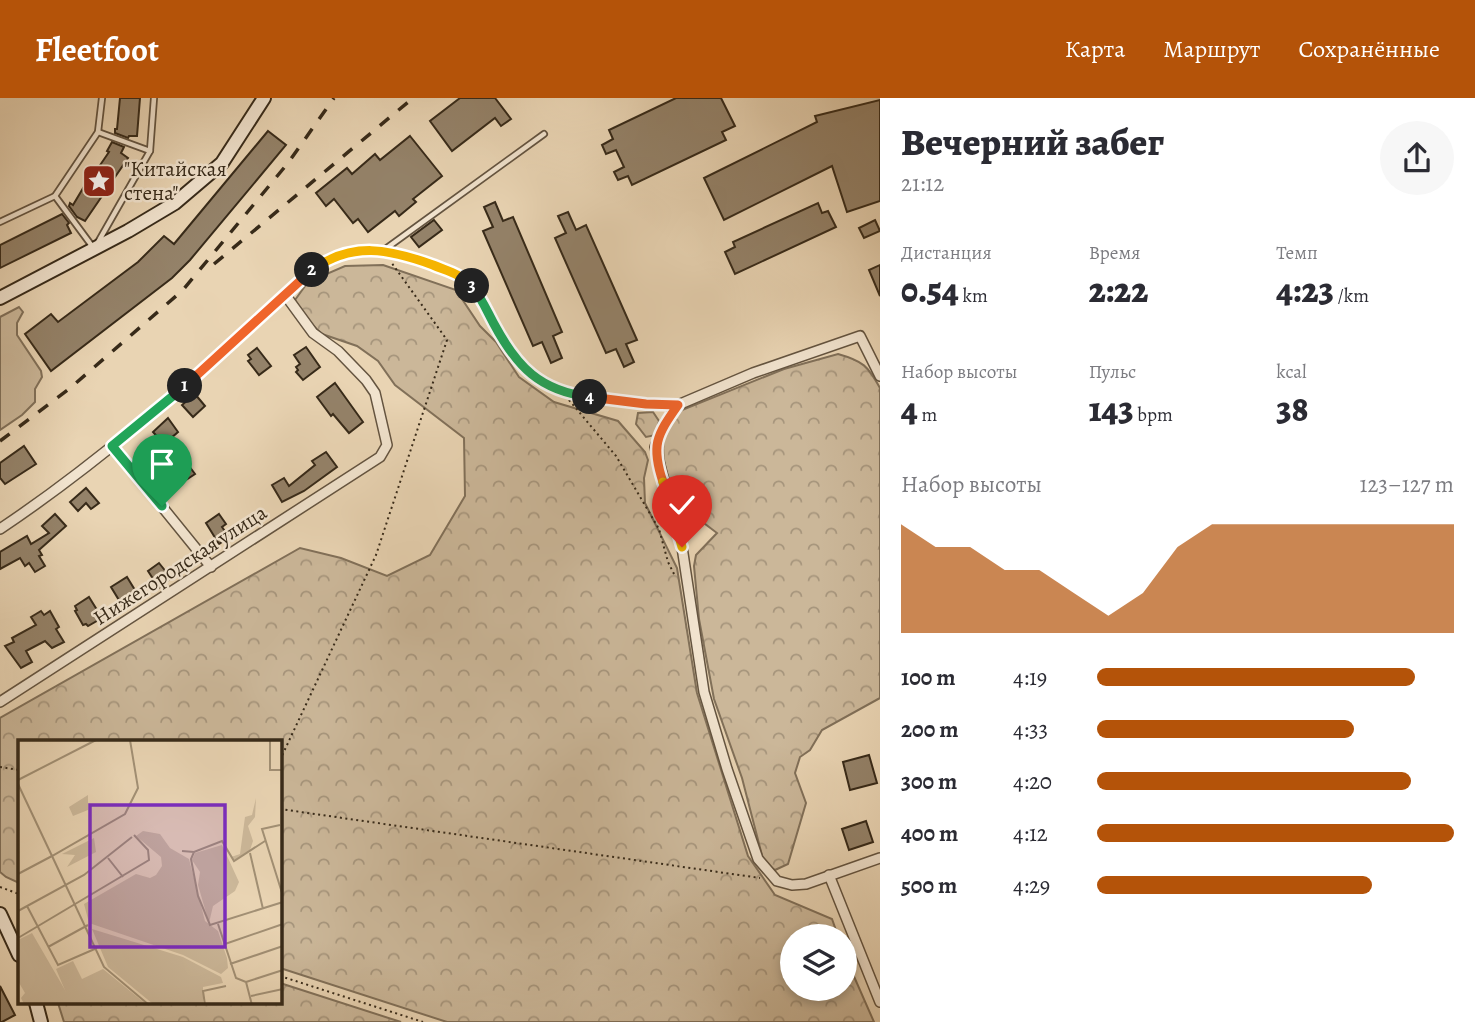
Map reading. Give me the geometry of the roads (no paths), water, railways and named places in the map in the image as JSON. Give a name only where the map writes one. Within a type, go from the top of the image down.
[{"type":"street","points":[[0,298],[156,216],[197,187],[228,154],[264,98]]},
{"type":"street","name":"Нижегородская улица","points":[[0,702],[380,457],[387,445],[375,393],[338,351],[313,333],[286,296]]},
{"type":"street","points":[[0,529],[112,446],[202,371],[271,308]]},
{"type":"street","points":[[598,398],[678,405],[753,373],[860,336],[880,376]]},
{"type":"street","points":[[678,405],[665,423],[655,447],[682,547],[704,692],[758,859],[777,881],[792,885],[806,884],[880,858]]},
{"type":"street","points":[[112,446],[211,567]]},
{"type":"street","points":[[829,875],[880,1002]]},
{"type":"street","points":[[0,914],[18,953]]},
{"type":"street","points":[[36,1004],[41,1022]]},
{"type":"lane","points":[[0,222],[55,196],[98,132],[102,98]]},
{"type":"lane","points":[[55,196],[94,249],[150,151],[154,98]]},
{"type":"lane","points":[[98,132],[150,151]]},
{"type":"lane","points":[[384,250],[544,134]]},
{"type":"lane","points":[[271,308],[311,271],[337,256],[369,249],[418,259],[465,279],[477,292],[518,364],[538,380],[561,391],[598,398]]},
{"type":"railway","points":[[0,441],[69,389],[183,290],[288,163],[334,98]]},
{"type":"railway","points":[[214,264],[413,98]]},
{"type":"place","name":"\"Китайская стена\"","points":[[99,181]]}]
